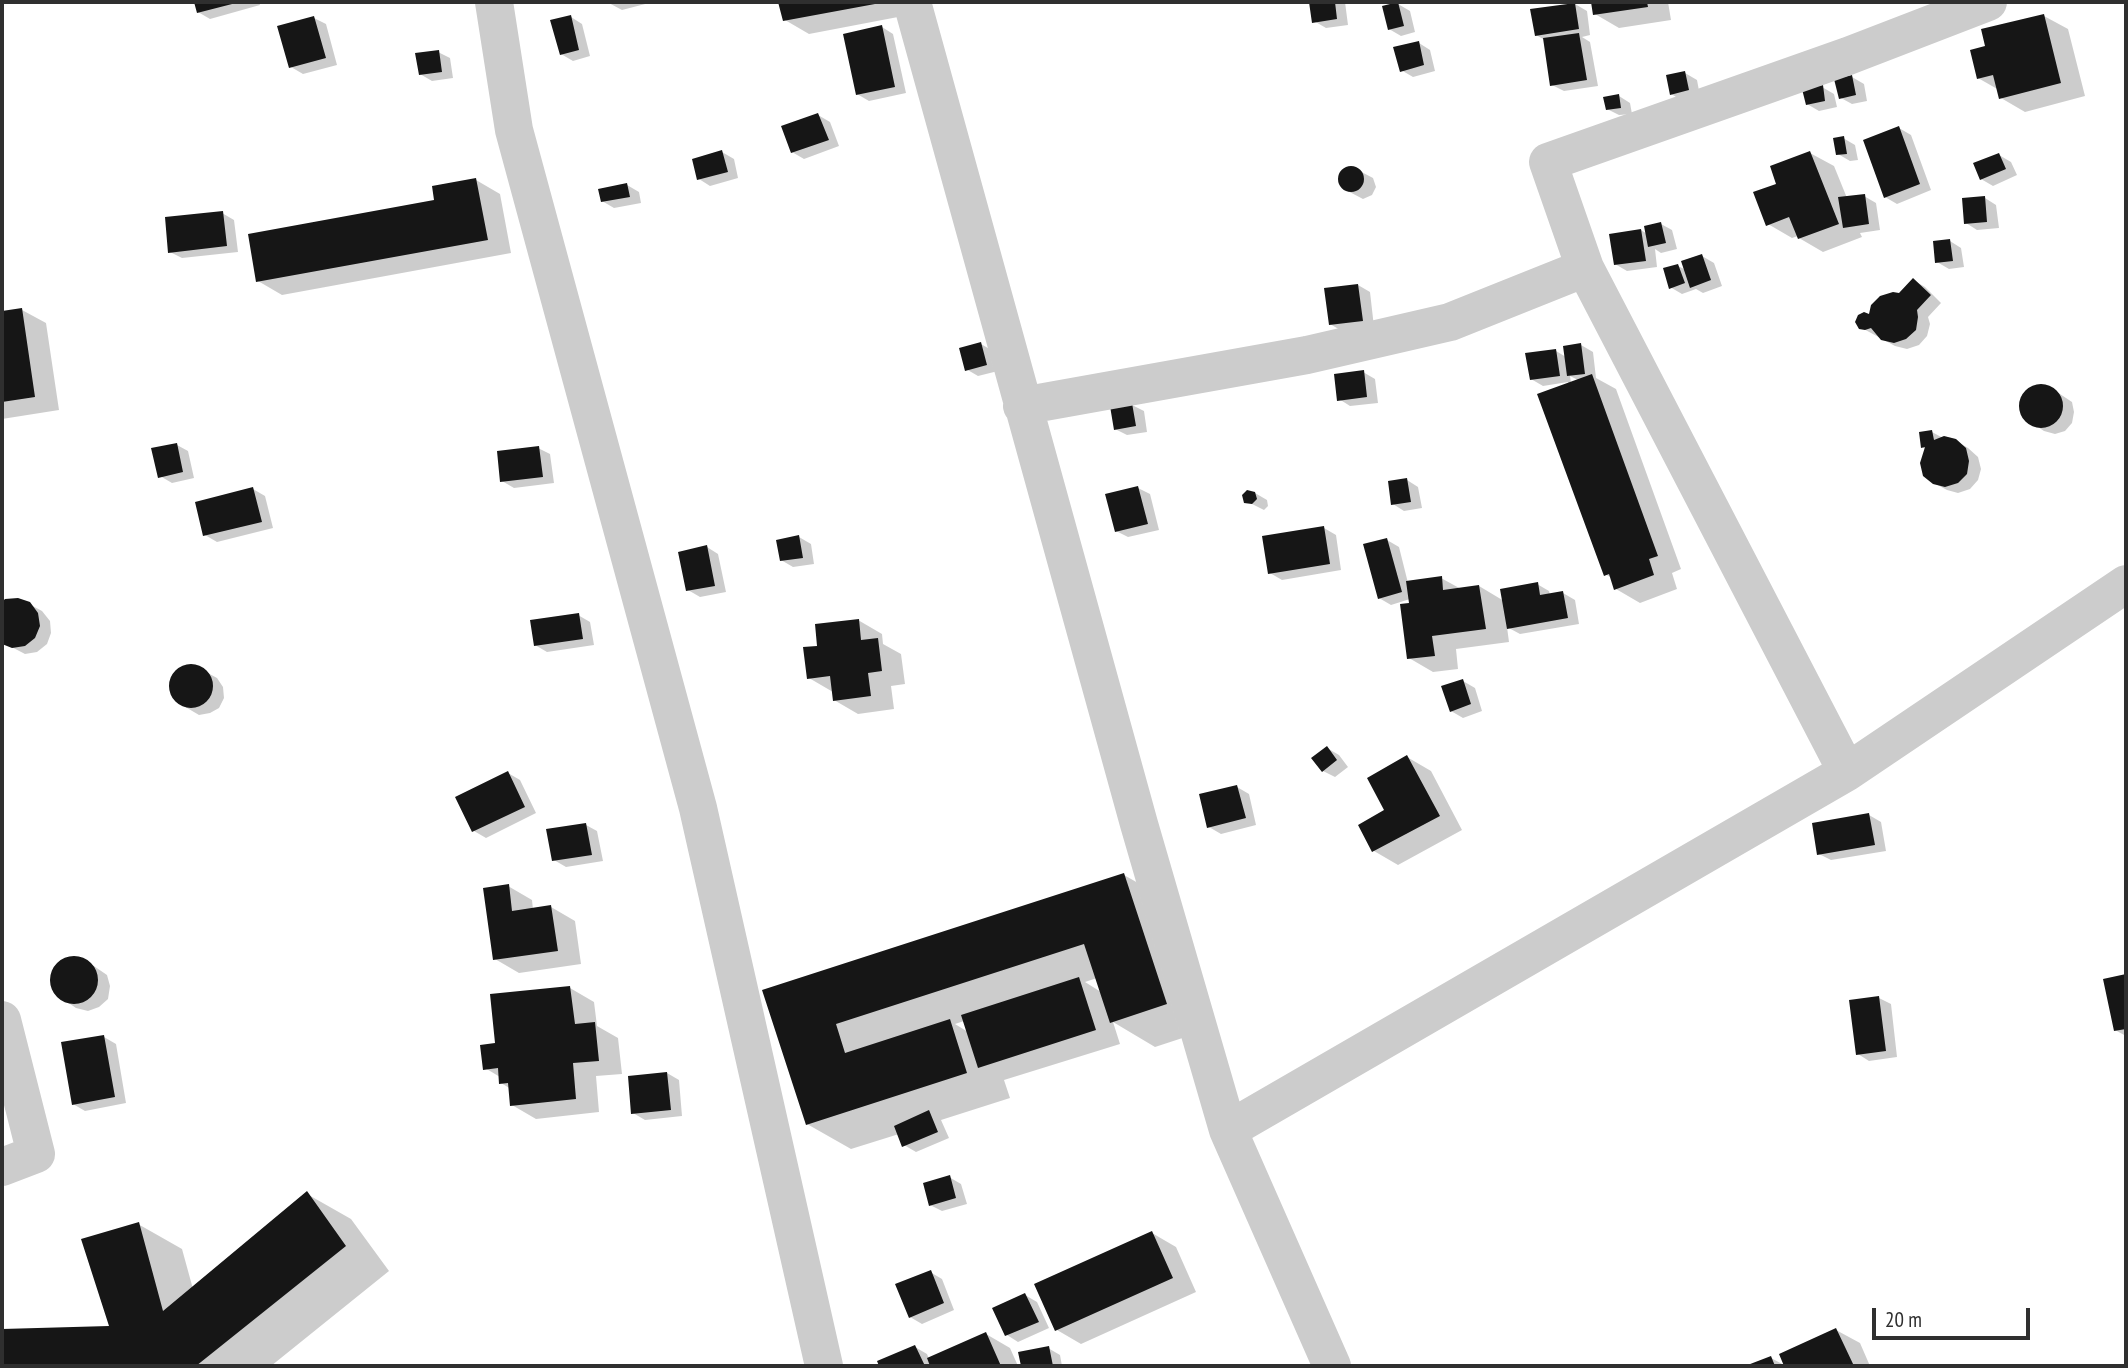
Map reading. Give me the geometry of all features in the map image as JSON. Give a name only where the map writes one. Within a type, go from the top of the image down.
[{"type":"street","points":[[494,2],[514,130],[698,808],[824,1366]]},
{"type":"street","points":[[912,2],[1135,811],[1228,1130],[1332,1366]]},
{"type":"street","points":[[1847,772],[1585,268],[1548,162],[1848,56],[1988,2]]},
{"type":"street","points":[[1022,406],[1307,355],[1450,323],[1585,268]]},
{"type":"street","points":[[1228,1130],[1847,772],[2126,584]]},
{"type":"street","points":[[2,1020],[36,1154],[2,1167]]},
{"type":"building","points":[[194,2],[236,2],[236,3],[197,13]]},
{"type":"building","points":[[778,2],[875,2],[875,4],[783,21]]},
{"type":"building","points":[[1309,2],[1335,2],[1337,19],[1312,23]]},
{"type":"building","points":[[1398,2],[1404,26],[1388,30],[1382,6]]},
{"type":"building","points":[[1591,2],[1647,2],[1648,7],[1593,15]]},
{"type":"building","points":[[1575,3],[1579,29],[1535,36],[1530,9]]},
{"type":"building","points":[[2044,14],[2061,83],[1999,99],[1993,75],[1977,79],[1970,50],[1985,46],[1981,29]]},
{"type":"building","points":[[571,15],[579,50],[560,55],[550,20]]},
{"type":"building","points":[[314,16],[326,58],[289,68],[277,26]]},
{"type":"building","points":[[882,25],[895,87],[856,95],[843,34]]},
{"type":"building","points":[[1579,33],[1587,80],[1550,86],[1543,38]]},
{"type":"building","points":[[1419,41],[1424,65],[1400,72],[1393,47]]},
{"type":"building","points":[[439,50],[442,72],[419,75],[415,53]]},
{"type":"building","points":[[1685,71],[1689,90],[1670,95],[1666,75]]},
{"type":"building","points":[[1852,75],[1856,95],[1839,99],[1834,79]]},
{"type":"building","points":[[1823,85],[1825,101],[1806,105],[1802,89]]},
{"type":"building","points":[[1619,94],[1621,108],[1606,110],[1603,97]]},
{"type":"building","points":[[818,113],[829,140],[791,153],[781,126]]},
{"type":"building","points":[[1899,126],[1920,184],[1884,198],[1863,140]]},
{"type":"building","points":[[1844,136],[1847,154],[1836,155],[1833,138]]},
{"type":"building","points":[[722,150],[728,172],[697,180],[692,159]]},
{"type":"building","points":[[1810,151],[1839,224],[1798,239],[1789,217],[1766,226],[1753,192],[1776,184],[1770,166]]},
{"type":"building","points":[[1999,153],[2006,169],[1980,180],[1973,163]]},
{"type":"building","points":[[1351,166],[1360,170],[1364,179],[1360,188],[1351,192],[1342,188],[1338,179],[1342,170]]},
{"type":"building","points":[[476,178],[488,240],[256,282],[248,234],[434,200],[432,186]]},
{"type":"building","points":[[627,183],[630,197],[601,202],[598,189]]},
{"type":"building","points":[[1865,194],[1869,224],[1843,228],[1838,197]]},
{"type":"building","points":[[1985,196],[1987,222],[1964,224],[1962,198]]},
{"type":"building","points":[[223,211],[227,246],[168,253],[165,217]]},
{"type":"building","points":[[1661,222],[1666,243],[1648,247],[1644,226]]},
{"type":"building","points":[[1641,229],[1646,261],[1614,265],[1609,234]]},
{"type":"building","points":[[1950,239],[1953,261],[1935,263],[1933,241]]},
{"type":"building","points":[[1702,254],[1711,280],[1690,288],[1681,261]]},
{"type":"building","points":[[1678,264],[1685,283],[1669,289],[1663,268]]},
{"type":"building","points":[[1913,278],[1931,295],[1917,310],[1916,330],[1906,339],[1894,343],[1881,340],[1871,328],[1859,329],[1855,322],[1858,315],[1864,312],[1869,314],[1871,305],[1880,296],[1899,293]]},
{"type":"building","points":[[1358,284],[1363,321],[1329,325],[1324,288]]},
{"type":"building","points":[[22,308],[35,397],[2,402],[2,311]]},
{"type":"building","points":[[981,342],[987,365],[965,371],[959,348]]},
{"type":"building","points":[[1581,343],[1585,374],[1567,376],[1563,346]]},
{"type":"building","points":[[1556,349],[1560,376],[1530,380],[1525,353]]},
{"type":"building","points":[[1364,370],[1367,397],[1337,401],[1334,374]]},
{"type":"building","points":[[1592,374],[1658,556],[1649,559],[1654,575],[1614,590],[1609,574],[1604,576],[1537,394]]},
{"type":"building","points":[[2041,384],[2056,391],[2063,406],[2056,421],[2041,428],[2026,421],[2019,406],[2026,391]]},
{"type":"building","points":[[1132,403],[1136,426],[1114,430],[1110,406]]},
{"type":"building","points":[[1932,430],[1934,440],[1944,436],[1956,439],[1966,448],[1969,461],[1967,474],[1958,483],[1945,487],[1933,484],[1923,476],[1920,463],[1925,447],[1921,448],[1919,432]]},
{"type":"building","points":[[177,443],[183,472],[158,478],[151,448]]},
{"type":"building","points":[[539,446],[543,477],[500,482],[497,451]]},
{"type":"building","points":[[1407,478],[1411,502],[1391,505],[1388,481]]},
{"type":"building","points":[[1138,486],[1148,524],[1115,532],[1105,494]]},
{"type":"building","points":[[253,487],[262,522],[203,536],[195,502]]},
{"type":"building","points":[[1247,490],[1255,492],[1257,499],[1252,504],[1244,503],[1242,495]]},
{"type":"building","points":[[1324,526],[1330,564],[1268,574],[1262,536]]},
{"type":"building","points":[[799,535],[803,558],[780,561],[776,540]]},
{"type":"building","points":[[1387,538],[1402,592],[1378,599],[1363,544]]},
{"type":"building","points":[[707,545],[715,586],[686,591],[678,552]]},
{"type":"building","points":[[1442,576],[1443,590],[1479,585],[1486,629],[1432,636],[1435,656],[1407,659],[1400,604],[1409,603],[1406,581]]},
{"type":"building","points":[[1538,582],[1540,595],[1563,591],[1568,618],[1507,629],[1500,589]]},
{"type":"building","points":[[18,598],[30,602],[38,613],[40,626],[35,638],[25,646],[12,648],[2,644],[2,602],[5,599]]},
{"type":"building","points":[[579,613],[583,639],[534,646],[530,620]]},
{"type":"building","points":[[859,619],[861,640],[878,638],[882,671],[868,673],[871,696],[833,701],[830,676],[807,679],[803,647],[817,646],[815,624]]},
{"type":"building","points":[[191,664],[200,665],[207,670],[212,677],[212,695],[207,702],[200,707],[191,708],[182,707],[175,702],[170,695],[169,686],[170,677],[175,670],[182,665]]},
{"type":"building","points":[[1463,679],[1471,704],[1450,712],[1441,686]]},
{"type":"building","points":[[1327,746],[1337,760],[1322,772],[1311,758]]},
{"type":"building","points":[[1407,755],[1440,816],[1372,852],[1358,825],[1384,810],[1367,778]]},
{"type":"building","points":[[508,771],[525,807],[472,832],[455,797]]},
{"type":"building","points":[[1237,785],[1246,818],[1207,828],[1199,794]]},
{"type":"building","points":[[1869,813],[1875,845],[1817,855],[1812,823]]},
{"type":"building","points":[[586,823],[592,855],[552,861],[546,829]]},
{"type":"building","points":[[1124,873],[1167,1004],[1110,1023],[1084,944],[836,1024],[845,1053],[950,1019],[967,1073],[806,1125],[762,990]]},
{"type":"building","points":[[509,884],[512,911],[551,905],[558,951],[493,960],[483,888]]},
{"type":"building","points":[[74,956],[83,957],[91,963],[97,971],[97,989],[91,997],[83,1003],[74,1004],[65,1003],[57,997],[51,989],[50,980],[51,971],[57,963],[65,957]]},
{"type":"building","points":[[2126,974],[2126,1029],[2114,1031],[2103,979]]},
{"type":"building","points":[[1079,977],[1096,1030],[978,1068],[961,1015]]},
{"type":"building","points":[[570,986],[575,1024],[595,1022],[599,1061],[573,1063],[576,1099],[510,1106],[508,1083],[499,1084],[498,1068],[483,1070],[480,1045],[495,1043],[490,994]]},
{"type":"building","points":[[1879,996],[1886,1051],[1856,1055],[1849,1000]]},
{"type":"building","points":[[104,1035],[115,1097],[72,1105],[61,1042]]},
{"type":"building","points":[[667,1072],[671,1110],[631,1114],[628,1076]]},
{"type":"building","points":[[929,1110],[938,1132],[902,1147],[894,1126]]},
{"type":"building","points":[[950,1175],[956,1198],[929,1206],[923,1183]]},
{"type":"building","points":[[307,1191],[346,1246],[196,1366],[2,1366],[2,1329],[109,1326],[81,1239],[139,1222],[163,1311]]},
{"type":"building","points":[[1152,1231],[1173,1278],[1055,1331],[1034,1284]]},
{"type":"building","points":[[931,1270],[944,1303],[909,1318],[895,1284]]},
{"type":"building","points":[[1025,1293],[1039,1322],[1005,1336],[992,1308]]},
{"type":"building","points":[[1836,1328],[1854,1366],[1784,1366],[1779,1354]]},
{"type":"building","points":[[986,1332],[1001,1366],[930,1366],[927,1358]]},
{"type":"building","points":[[915,1345],[925,1366],[879,1366],[877,1361]]},
{"type":"building","points":[[1049,1346],[1053,1366],[1021,1366],[1018,1352]]},
{"type":"building","points":[[1771,1356],[1775,1366],[1745,1366]]}]
